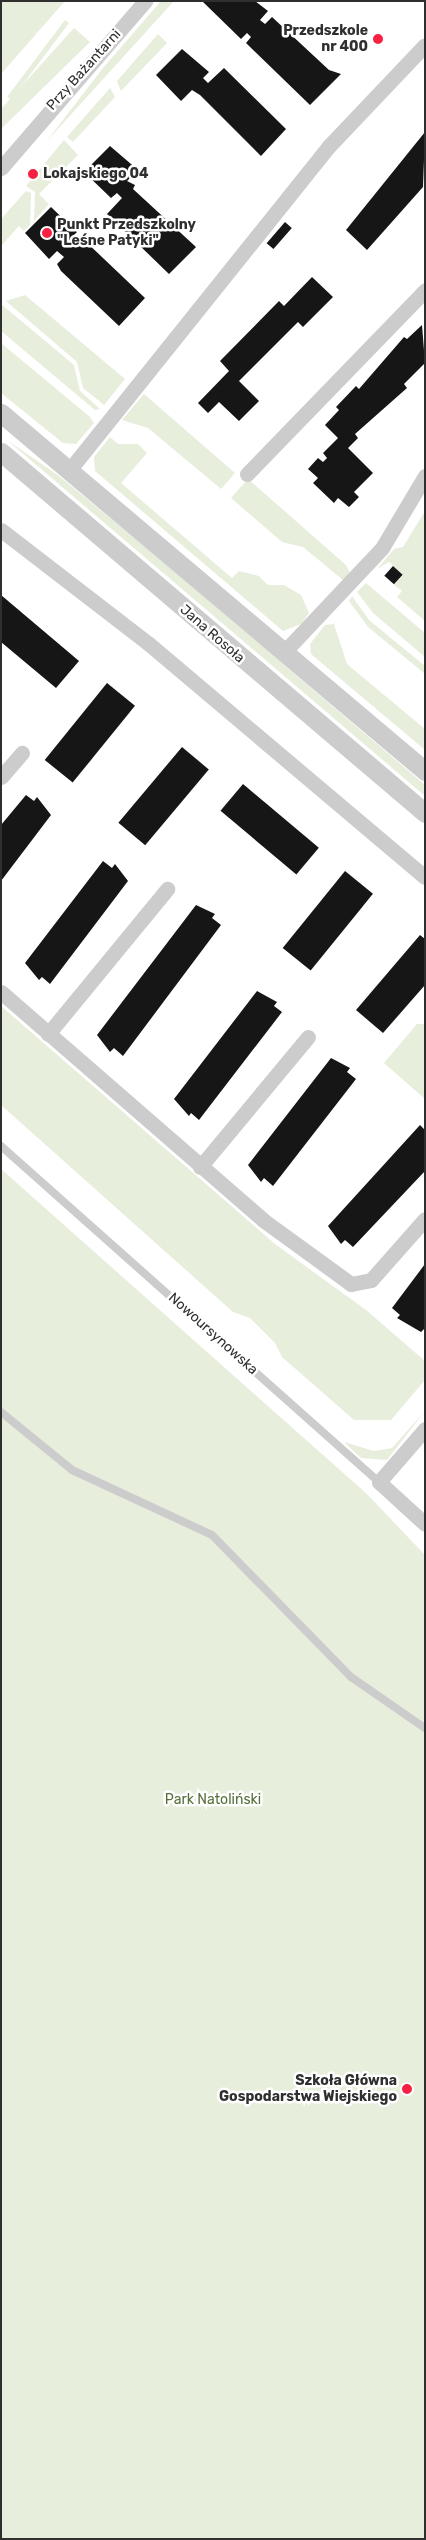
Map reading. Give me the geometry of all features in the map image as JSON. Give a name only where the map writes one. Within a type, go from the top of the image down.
[{"type":"street","name":"Przy Bażantarni","points":[[1,168],[23,139],[145,1]]},
{"type":"street","points":[[71,468],[329,146],[425,45]]},
{"type":"street","name":"Przy Bażantarni","points":[[1,158],[23,139]]},
{"type":"street","points":[[247,474],[425,290]]},
{"type":"street","points":[[1,413],[71,468],[425,771]]},
{"type":"street","name":"Jana Rosoła","points":[[1,452],[425,813]]},
{"type":"street","points":[[285,651],[382,548],[425,476]]},
{"type":"street","points":[[1,530],[149,644],[425,877]]},
{"type":"street","points":[[1,777],[22,753]]},
{"type":"street","points":[[48,1034],[167,889]]},
{"type":"street","points":[[1,992],[200,1167],[351,1284],[371,1280],[425,1219]]},
{"type":"street","points":[[200,1167],[308,1037]]},
{"type":"street","points":[[379,1482],[425,1429]]},
{"type":"street","name":"Nowoursynowska","points":[[379,1482],[425,1524]]},
{"type":"lane","name":"Nowoursynowska","points":[[1,1146],[379,1482]]},
{"type":"lane","points":[[1,1412],[72,1470],[212,1535],[258,1578],[293,1621],[351,1677],[425,1728]]},
{"type":"green space","points":[[1,1],[65,1],[1,74]]},
{"type":"green space","points":[[161,1],[174,1],[46,142],[103,68]]},
{"type":"green space","points":[[65,20],[69,23],[11,100],[7,97]]},
{"type":"green space","points":[[74,28],[90,42],[1,129],[1,109]]},
{"type":"green space","points":[[158,34],[167,43],[121,91],[117,81]]},
{"type":"green space","points":[[110,88],[115,97],[73,142],[67,137]]},
{"type":"green space","points":[[64,140],[78,155],[39,194],[49,204],[34,221],[35,192],[26,186]]},
{"type":"green space","points":[[26,191],[31,193],[30,225],[24,231],[19,226],[1,246],[1,219]]},
{"type":"green space","points":[[25,295],[125,379],[104,405],[83,388],[77,362],[6,301]]},
{"type":"green space","points":[[1,304],[74,365],[80,391],[100,409],[95,410],[1,331]]},
{"type":"green space","points":[[1,343],[90,417],[94,423],[76,444],[63,443],[1,393]]},
{"type":"green space","points":[[144,394],[235,473],[221,489],[148,428],[122,420]]},
{"type":"green space","points":[[110,437],[118,444],[138,444],[147,453],[121,483],[232,578],[239,571],[259,576],[268,585],[284,585],[301,595],[309,613],[301,624],[283,631],[95,471],[94,457]]},
{"type":"green space","points":[[7,440],[59,476],[160,559],[425,785],[425,796]]},
{"type":"green space","points":[[248,479],[346,565],[350,573],[343,580],[303,547],[282,542],[231,498]]},
{"type":"green space","points":[[425,511],[425,621],[397,597],[402,591],[394,585],[403,575],[389,562],[377,569],[394,549],[403,547]]},
{"type":"green space","points":[[366,583],[425,633],[425,657],[373,613],[357,592]]},
{"type":"green space","points":[[352,596],[369,620],[425,666],[425,674],[368,627],[349,601]]},
{"type":"green space","points":[[334,624],[347,664],[425,729],[425,750],[311,654],[310,644],[325,625]]},
{"type":"green space","points":[[1,1006],[275,1244],[366,1310],[425,1361],[425,1380],[391,1420],[354,1420],[282,1357],[275,1343],[250,1318],[233,1312],[1,1105]]},
{"type":"green space","points":[[417,1024],[425,1024],[425,1099],[384,1063]]},
{"type":"green space","name":"Park Natoliński","points":[[1,1169],[367,1494],[425,1555],[425,2539],[1,2539]]},
{"type":"green space","points":[[425,1411],[387,1460],[361,1458],[344,1442],[374,1451],[392,1448]]},
{"type":"building","points":[[202,1],[255,1],[268,11],[260,20],[265,24],[272,17],[329,70],[341,74],[310,105],[246,43],[251,37],[247,33],[241,39]]},
{"type":"building","points":[[182,49],[209,72],[203,78],[208,83],[224,68],[286,129],[261,156],[200,95],[192,90],[181,101],[156,75]]},
{"type":"building","points":[[425,132],[423,187],[367,250],[346,230]]},
{"type":"building","points":[[110,146],[138,170],[127,181],[135,185],[133,189],[196,247],[169,274],[107,214],[122,198],[117,193],[111,198],[84,172]]},
{"type":"building","points":[[51,207],[77,232],[72,237],[77,243],[82,238],[145,298],[119,326],[61,271],[57,264],[64,257],[57,251],[49,259],[25,233]]},
{"type":"building","points":[[285,222],[292,228],[273,249],[267,243]]},
{"type":"building","points":[[312,277],[333,297],[303,327],[298,322],[239,381],[259,401],[239,421],[219,402],[208,413],[198,403],[229,371],[220,361],[279,301],[284,306]]},
{"type":"building","points":[[422,325],[425,363],[404,384],[407,388],[355,434],[358,438],[348,448],[373,473],[354,492],[359,497],[349,507],[338,498],[334,503],[313,483],[318,478],[308,469],[318,458],[323,462],[327,458],[323,453],[338,438],[325,425],[339,410],[336,407],[356,386],[359,389],[404,337],[407,339]]},
{"type":"building","points":[[393,566],[403,575],[394,584],[384,576]]},
{"type":"building","points":[[1,595],[79,661],[56,688],[1,642]]},
{"type":"building","points":[[107,683],[135,706],[73,783],[45,760]]},
{"type":"building","points":[[182,747],[209,769],[145,845],[118,823]]},
{"type":"building","points":[[243,784],[319,848],[296,874],[221,811]]},
{"type":"building","points":[[26,795],[34,801],[37,797],[51,815],[1,881],[1,825]]},
{"type":"building","points":[[103,861],[112,868],[115,864],[128,881],[50,984],[42,977],[39,980],[25,963]]},
{"type":"building","points":[[345,871],[373,894],[311,971],[283,948]]},
{"type":"building","points":[[196,905],[215,914],[212,918],[221,925],[123,1056],[114,1048],[110,1052],[97,1035]]},
{"type":"building","points":[[420,935],[425,939],[425,985],[383,1033],[356,1010]]},
{"type":"building","points":[[257,991],[277,1002],[274,1006],[282,1012],[199,1120],[191,1113],[189,1116],[174,1099]]},
{"type":"building","points":[[331,1058],[350,1068],[347,1072],[356,1079],[273,1186],[264,1178],[261,1182],[248,1165]]},
{"type":"building","points":[[420,1125],[425,1130],[425,1171],[353,1247],[345,1240],[341,1244],[328,1226]]},
{"type":"building","points":[[425,1264],[425,1328],[421,1332],[397,1318],[400,1315],[392,1308]]},
{"type":"place","name":"Przedszkole nr 400","points":[[378,39]]},
{"type":"place","name":"Lokajskiego 04","points":[[33,174]]},
{"type":"place","name":"Punkt Przedszkolny \"Leśne Patyki\"","points":[[47,233]]},
{"type":"place","name":"Szkoła Główna Gospodarstwa Wiejskiego","points":[[407,2089]]}]
